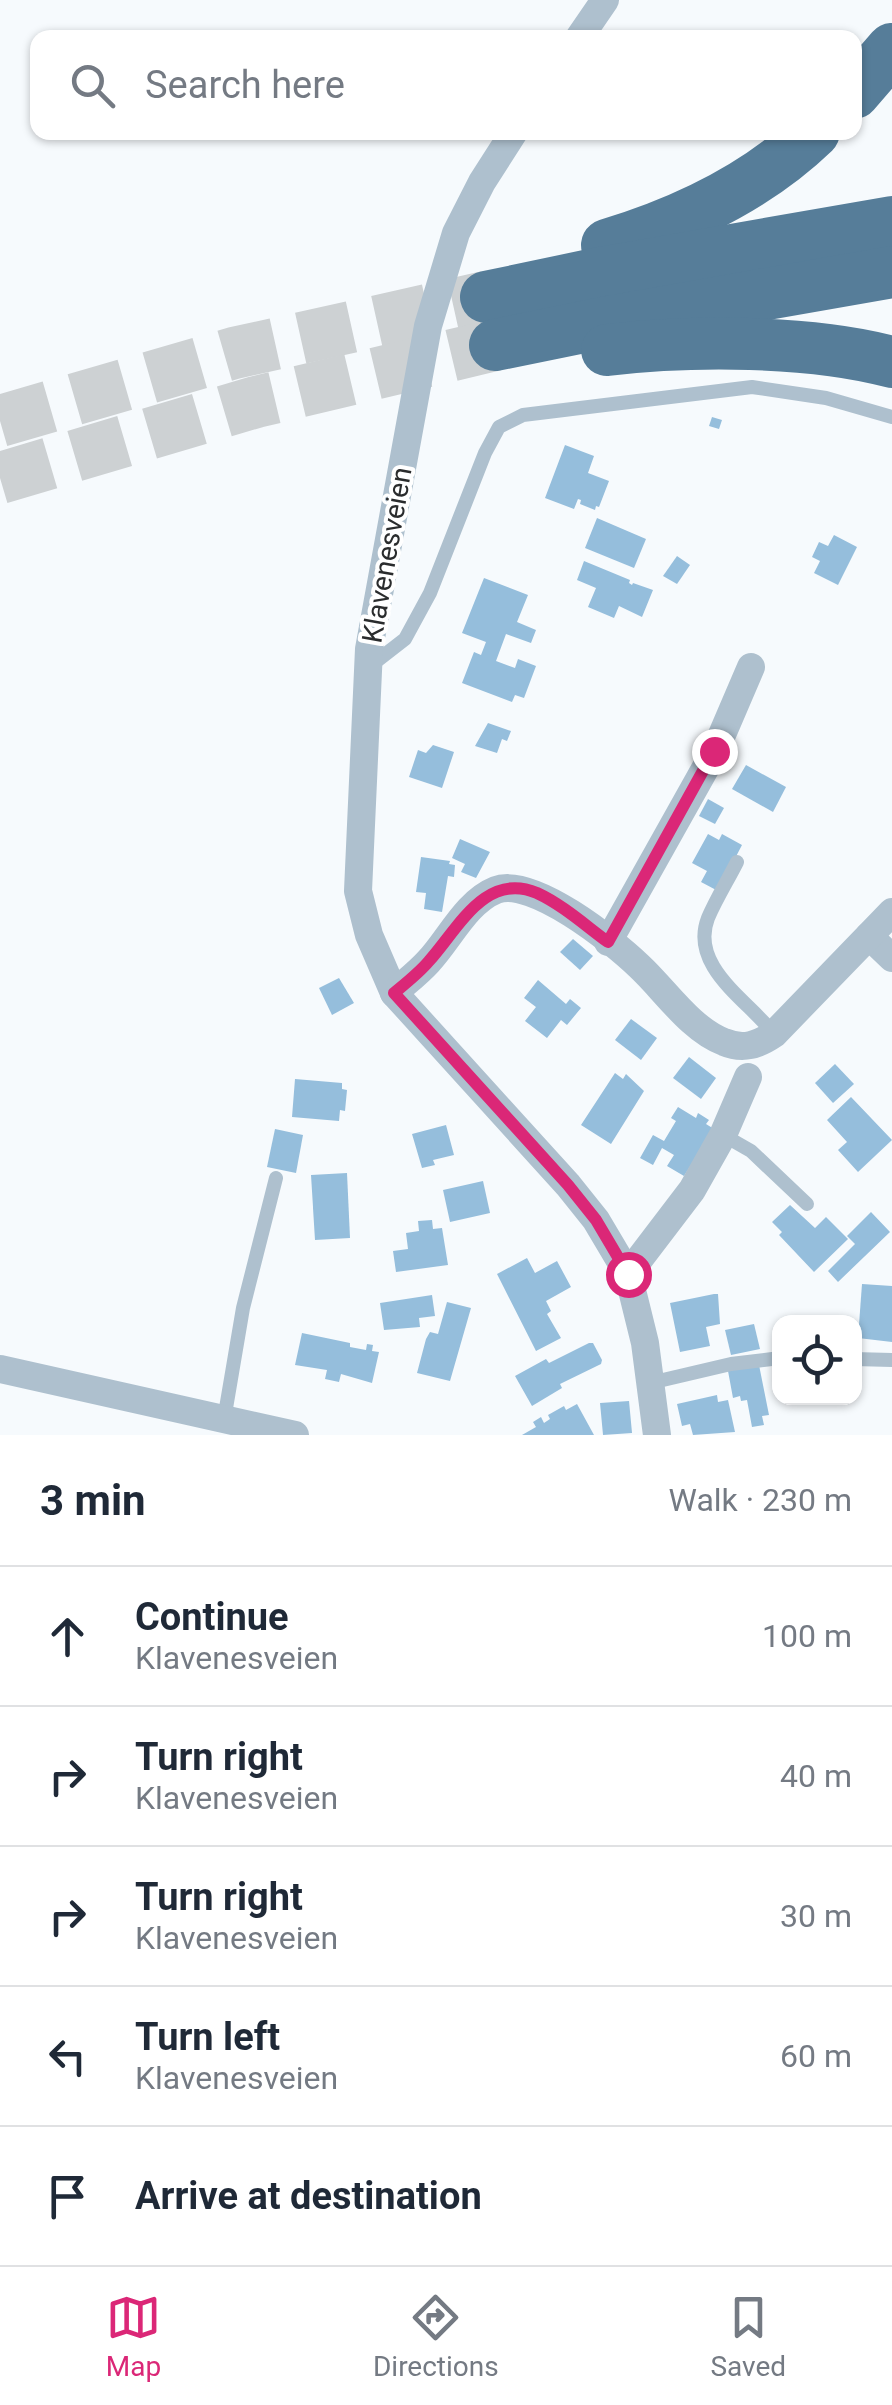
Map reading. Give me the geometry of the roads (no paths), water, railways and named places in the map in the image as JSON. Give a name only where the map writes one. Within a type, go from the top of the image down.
[{"type":"highway","points":[[862,84],[892,49]]},
{"type":"highway","points":[[492,321],[610,244],[690,215],[770,167],[804,140]]},
{"type":"highway","points":[[492,321],[892,222]]},
{"type":"highway","points":[[492,321],[630,318],[892,272]]},
{"type":"highway","points":[[492,321],[614,349],[742,345],[807,349],[892,362]]},
{"type":"street","points":[[584,30],[604,0]]},
{"type":"street","name":"Klavenesveien","points":[[509,140],[456,233],[437,288],[368,668],[358,891],[374,948],[394,993],[568,1185],[596,1220],[628,1274],[646,1344],[657,1435]]},
{"type":"street","points":[[608,942],[714,751],[750,667]]},
{"type":"street","points":[[394,993],[427,964],[480,900],[508,887],[551,900],[640,967],[703,1029],[722,1042],[745,1047],[762,1043],[774,1034],[892,912]]},
{"type":"street","points":[[869,936],[892,958]]},
{"type":"street","points":[[628,1274],[692,1190],[748,1077]]},
{"type":"street","points":[[0,1369],[295,1435]]},
{"type":"lane","points":[[368,668],[406,639],[430,594],[485,453],[499,427],[523,415],[752,387],[826,398],[892,417]]},
{"type":"lane","points":[[737,862],[709,917],[706,949],[714,969],[774,1034]]},
{"type":"lane","points":[[722,1135],[751,1152],[807,1204]]},
{"type":"lane","points":[[224,1420],[243,1308],[276,1178]]},
{"type":"lane","points":[[649,1383],[730,1364],[772,1359]]},
{"type":"lane","points":[[862,1359],[892,1360]]},
{"type":"tunnel","points":[[0,421],[234,353],[486,297]]},
{"type":"tunnel","points":[[0,478],[256,402],[495,345]]}]
